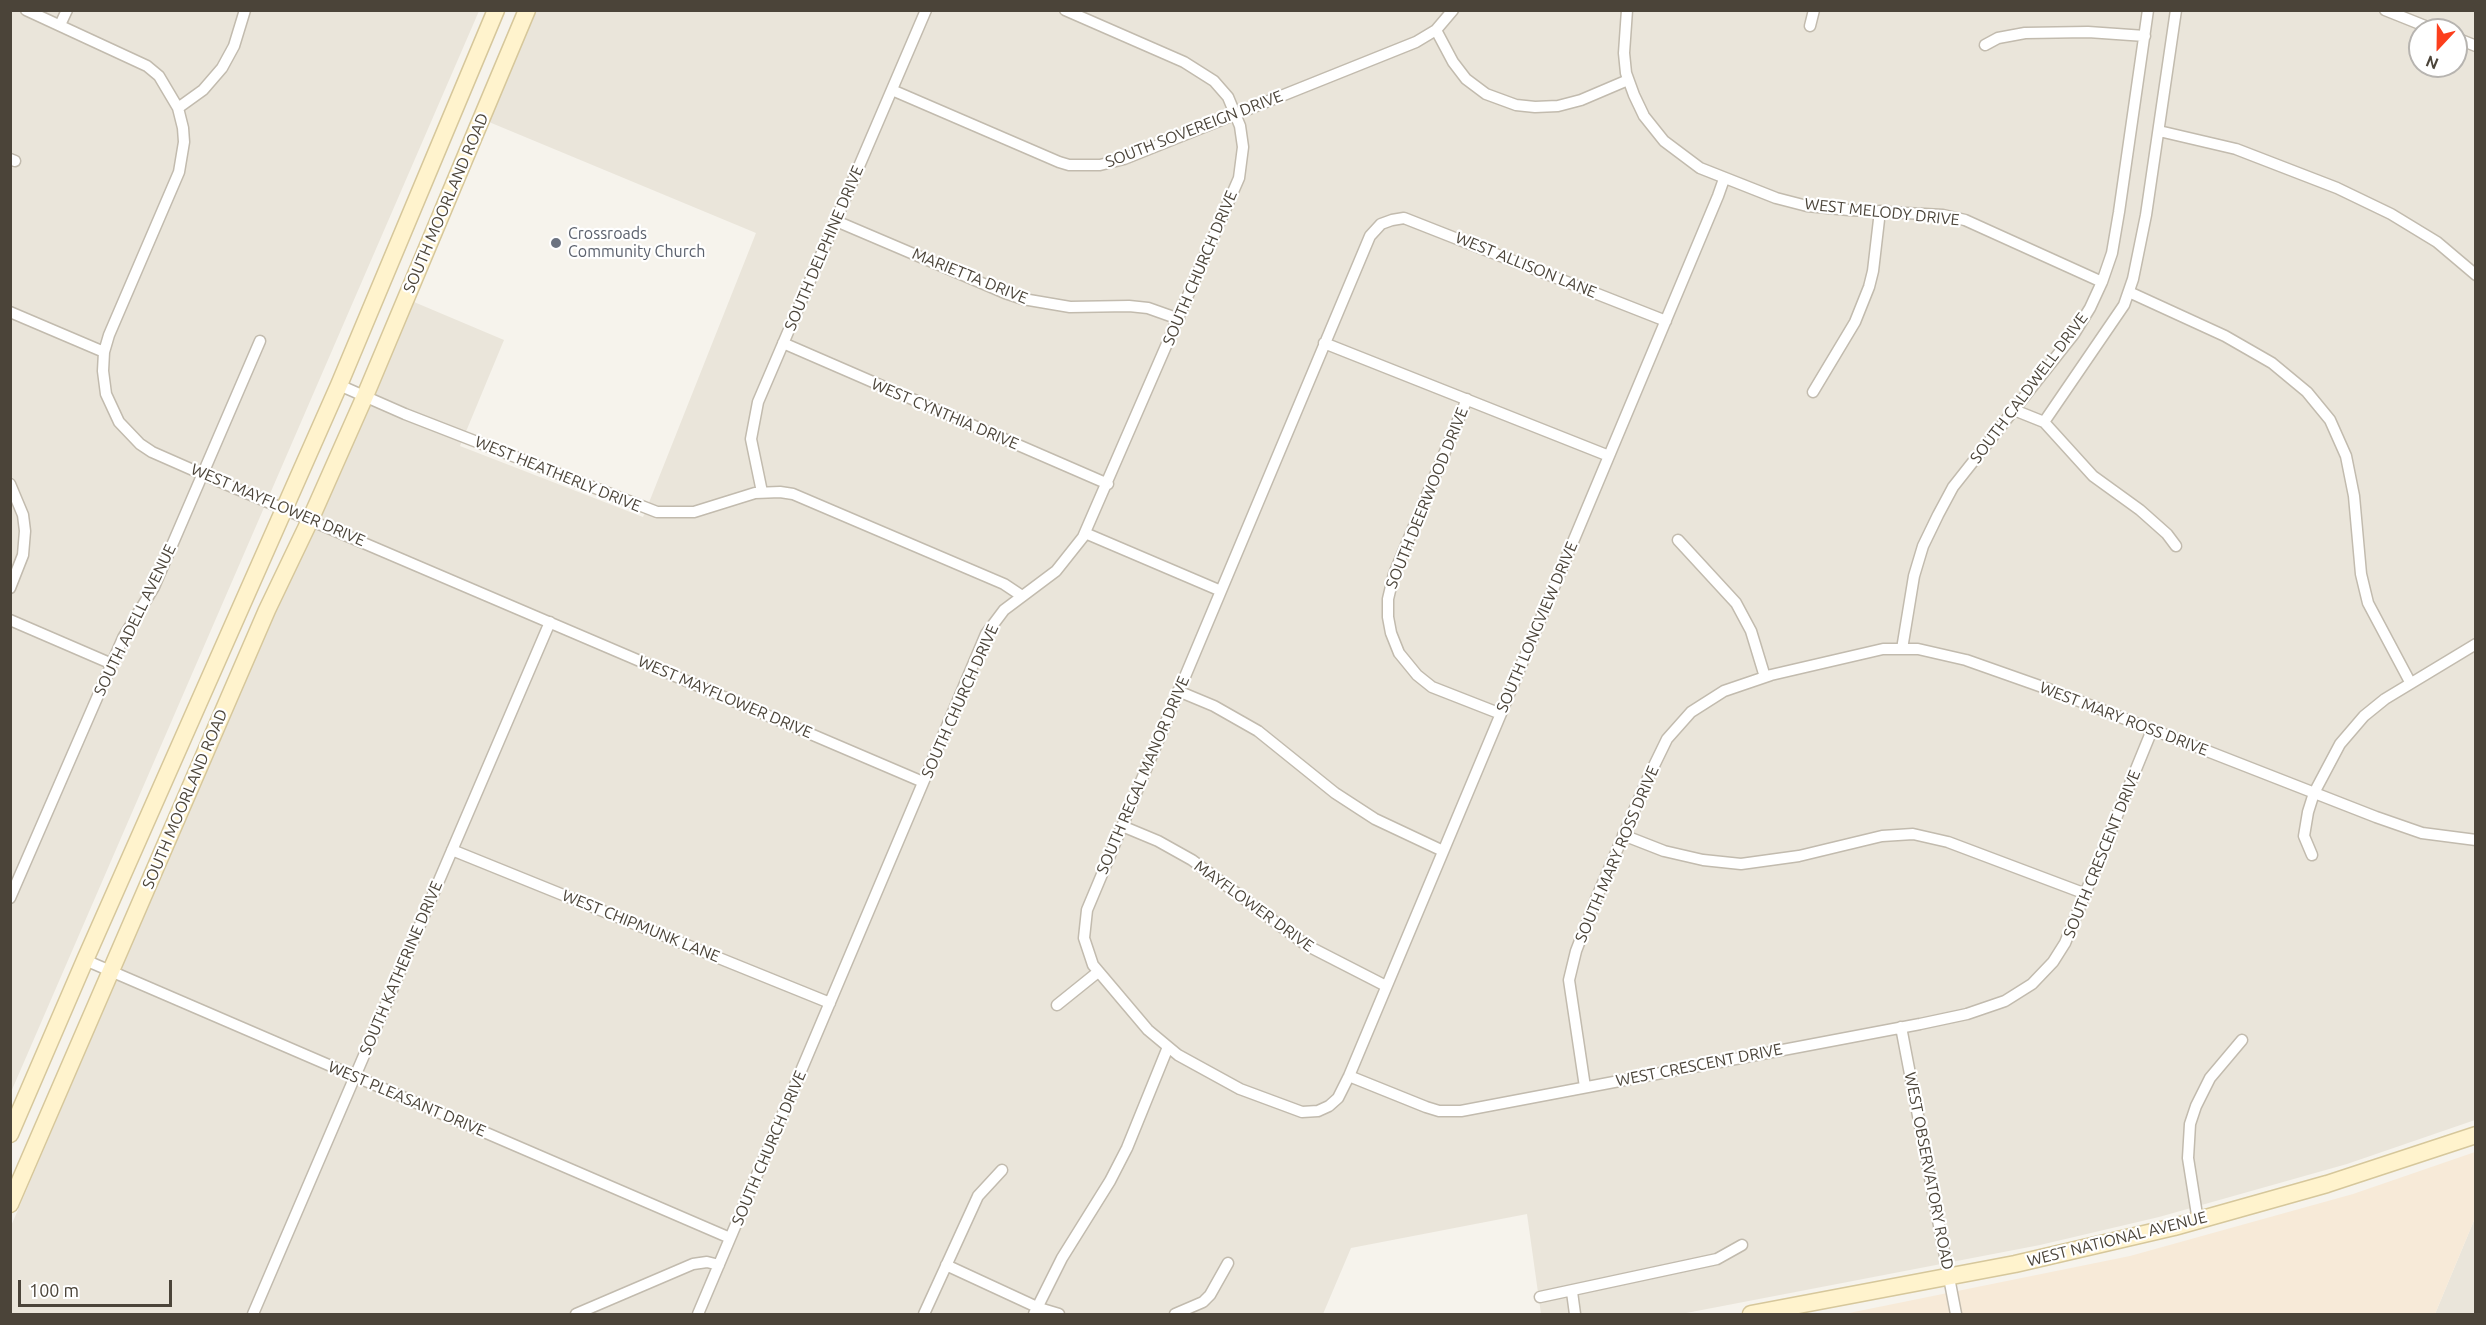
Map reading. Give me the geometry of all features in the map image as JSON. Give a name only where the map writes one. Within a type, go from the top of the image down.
[{"type":"main road","name":"SOUTH MOORLAND ROAD","points":[[10,1134],[84,960],[339,385],[496,10]]},
{"type":"main road","name":"SOUTH MOORLAND ROAD","points":[[10,1204],[267,610],[365,396],[527,10]]},
{"type":"main road","name":"WEST NATIONAL AVENUE","points":[[1751,1314],[2095,1247],[2198,1221],[2327,1184],[2475,1135]]},
{"type":"street","name":"WEST MAYFLOWER DRIVE","points":[[26,10],[147,66],[159,76],[178,108],[183,128],[184,142],[179,172],[109,335],[105,352],[103,371],[106,394],[113,412],[128,433],[152,452],[202,474],[311,518],[923,782]]},
{"type":"street","points":[[60,25],[67,10]]},
{"type":"street","points":[[178,108],[202,90],[222,68],[234,46],[245,10]]},
{"type":"street","name":"SOUTH DELPHINE DRIVE","points":[[762,492],[753,452],[753,419],[758,402],[926,10]]},
{"type":"street","points":[[1065,10],[1199,70],[1220,87],[1236,114]]},
{"type":"street","name":"SOUTH SOVEREIGN DRIVE","points":[[892,90],[1059,162],[1090,166],[1124,159],[1416,42],[1436,30],[1453,10]]},
{"type":"street","name":"WEST MELODY DRIVE","points":[[1627,10],[1623,43],[1628,80],[1644,116],[1664,141],[1686,159],[1724,179],[1776,198],[1808,206],[1943,215],[1965,220],[2102,282]]},
{"type":"street","points":[[1810,26],[1814,10]]},
{"type":"street","name":"SOUTH CALDWELL DRIVE","points":[[1902,649],[1914,576],[1928,535],[1953,487],[2074,334],[2102,282],[2112,253],[2119,212],[2148,10]]},
{"type":"street","name":"SOUTH CALDWELL DRIVE","points":[[2044,422],[2102,340],[2124,305],[2129,292],[2141,245],[2160,131],[2176,10]]},
{"type":"street","points":[[2385,10],[2408,19]]},
{"type":"street","points":[[1436,30],[1453,62],[1466,78],[1486,94],[1516,105],[1558,106],[1581,100],[1628,80]]},
{"type":"street","points":[[1985,45],[1998,38],[2025,33],[2088,32],[2145,36]]},
{"type":"street","name":"SOUTH CHURCH DRIVE","points":[[698,1314],[986,634],[1004,610],[1056,571],[1072,553],[1085,533],[1108,484],[1239,178],[1243,147],[1236,114]]},
{"type":"street","points":[[2160,131],[2236,149],[2337,188],[2391,214],[2437,242],[2475,275]]},
{"type":"street","name":"SOUTH LONGVIEW DRIVE","points":[[1168,1047],[1194,1065],[1240,1089],[1302,1112],[1318,1111],[1329,1106],[1338,1098],[1724,179]]},
{"type":"street","points":[[1813,392],[1855,322],[1869,287],[1874,271],[1880,211]]},
{"type":"street","name":"WEST ALLISON LANE","points":[[1385,222],[1404,219],[1415,222],[1666,321]]},
{"type":"street","name":"MARIETTA DRIVE","points":[[836,220],[1023,299],[1070,307],[1148,308],[1179,319]]},
{"type":"street","name":"SOUTH REGAL MANOR DRIVE","points":[[1168,1047],[1148,1030],[1098,972],[1085,944],[1084,924],[1087,909],[1370,236],[1385,222]]},
{"type":"street","points":[[2129,292],[2225,336],[2272,363],[2307,392],[2330,420],[2346,456],[2355,496],[2361,574],[2368,603],[2410,682]]},
{"type":"street","points":[[10,312],[105,352]]},
{"type":"street","name":"SOUTH ADELL AVENUE","points":[[10,898],[123,638],[154,587],[260,341]]},
{"type":"street","name":"WEST CYNTHIA DRIVE","points":[[783,343],[1108,484]]},
{"type":"street","points":[[1324,344],[1609,456]]},
{"type":"street","points":[[339,385],[365,396]]},
{"type":"street","name":"WEST HEATHERLY DRIVE","points":[[365,396],[657,512],[694,512],[737,497],[762,492],[780,492],[806,498],[1004,584],[1022,596]]},
{"type":"street","name":"SOUTH DEERWOOD DRIVE","points":[[1467,399],[1394,574],[1388,599],[1388,617],[1391,633],[1399,653],[1417,675],[1432,687],[1501,714]]},
{"type":"street","points":[[2014,410],[2044,422],[2093,476],[2140,510],[2167,534],[2176,546]]},
{"type":"street","points":[[10,484],[23,515],[25,531],[23,555],[10,588]]},
{"type":"street","points":[[1085,533],[1221,591]]},
{"type":"street","points":[[1678,540],[1736,603],[1750,631],[1765,677]]},
{"type":"street","points":[[10,620],[112,664]]},
{"type":"street","name":"SOUTH KATHERINE DRIVE","points":[[253,1314],[550,622]]},
{"type":"street","points":[[2312,855],[2306,844],[2304,829],[2314,793],[2340,744],[2364,716],[2410,682],[2475,644]]},
{"type":"street","name":"WEST MARY ROSS DRIVE","points":[[1765,677],[1883,649],[1918,649],[1966,660],[2051,690],[2314,793],[2422,832],[2475,840]]},
{"type":"street","name":"SOUTH MARY ROSS DRIVE","points":[[1585,1087],[1569,980],[1576,951],[1623,835],[1666,739],[1691,712],[1724,691],[1765,677]]},
{"type":"street","points":[[1178,691],[1214,706],[1258,731],[1335,793],[1375,819],[1443,851]]},
{"type":"street","name":"SOUTH CRESCENT DRIVE","points":[[2044,972],[2065,943],[2151,730]]},
{"type":"street","name":"MAYFLOWER DRIVE","points":[[1122,826],[1158,841],[1192,860],[1306,945],[1386,986]]},
{"type":"street","points":[[1623,835],[1665,851],[1704,860],[1741,864],[1799,856],[1882,836],[1913,834],[1948,842],[2086,894]]},
{"type":"street","name":"WEST CHIPMUNK LANE","points":[[452,850],[830,1003]]},
{"type":"street","name":"WEST PLEASANT DRIVE","points":[[84,960],[730,1238]]},
{"type":"street","points":[[1057,1005],[1098,972]]},
{"type":"street","name":"WEST CRESCENT DRIVE","points":[[1349,1076],[1439,1111],[1493,1106],[1967,1014],[2005,1001],[2032,984],[2044,972]]},
{"type":"street","name":"WEST OBSERVATORY ROAD","points":[[1901,1027],[1956,1314]]},
{"type":"street","points":[[2198,1221],[2188,1158],[2190,1124],[2210,1078],[2242,1040]]},
{"type":"street","points":[[1037,1312],[1062,1258],[1110,1181],[1127,1148],[1168,1047]]},
{"type":"street","points":[[924,1314],[978,1196],[1002,1170]]},
{"type":"street","points":[[1540,1297],[1572,1292],[1717,1259],[1742,1245]]},
{"type":"street","points":[[576,1314],[693,1264],[707,1262],[719,1265]]},
{"type":"street","points":[[1175,1314],[1203,1302],[1210,1295],[1228,1263]]},
{"type":"street","points":[[946,1265],[1037,1312],[1059,1314]]},
{"type":"street","points":[[1572,1292],[1575,1314]]},
{"type":"shaded area","points":[[11,11],[479,11],[11,1092]]},
{"type":"shaded area","points":[[536,11],[2475,11],[2475,1120],[2347,1164],[2159,1217],[2040,1245],[1681,1314],[1541,1314],[1527,1214],[1351,1248],[1323,1314],[11,1314],[11,1226],[261,643],[341,473],[414,302],[504,340],[460,446],[643,517],[756,233],[489,122]]},
{"type":"shaded area","points":[[2475,1152],[2475,1218],[2435,1314],[1844,1314],[2130,1256],[2353,1194]]},
{"type":"shaded area","points":[[2475,1218],[2475,1314],[2435,1314]]},
{"type":"place","name":"Crossroads Community Church","points":[[556,243]]}]
